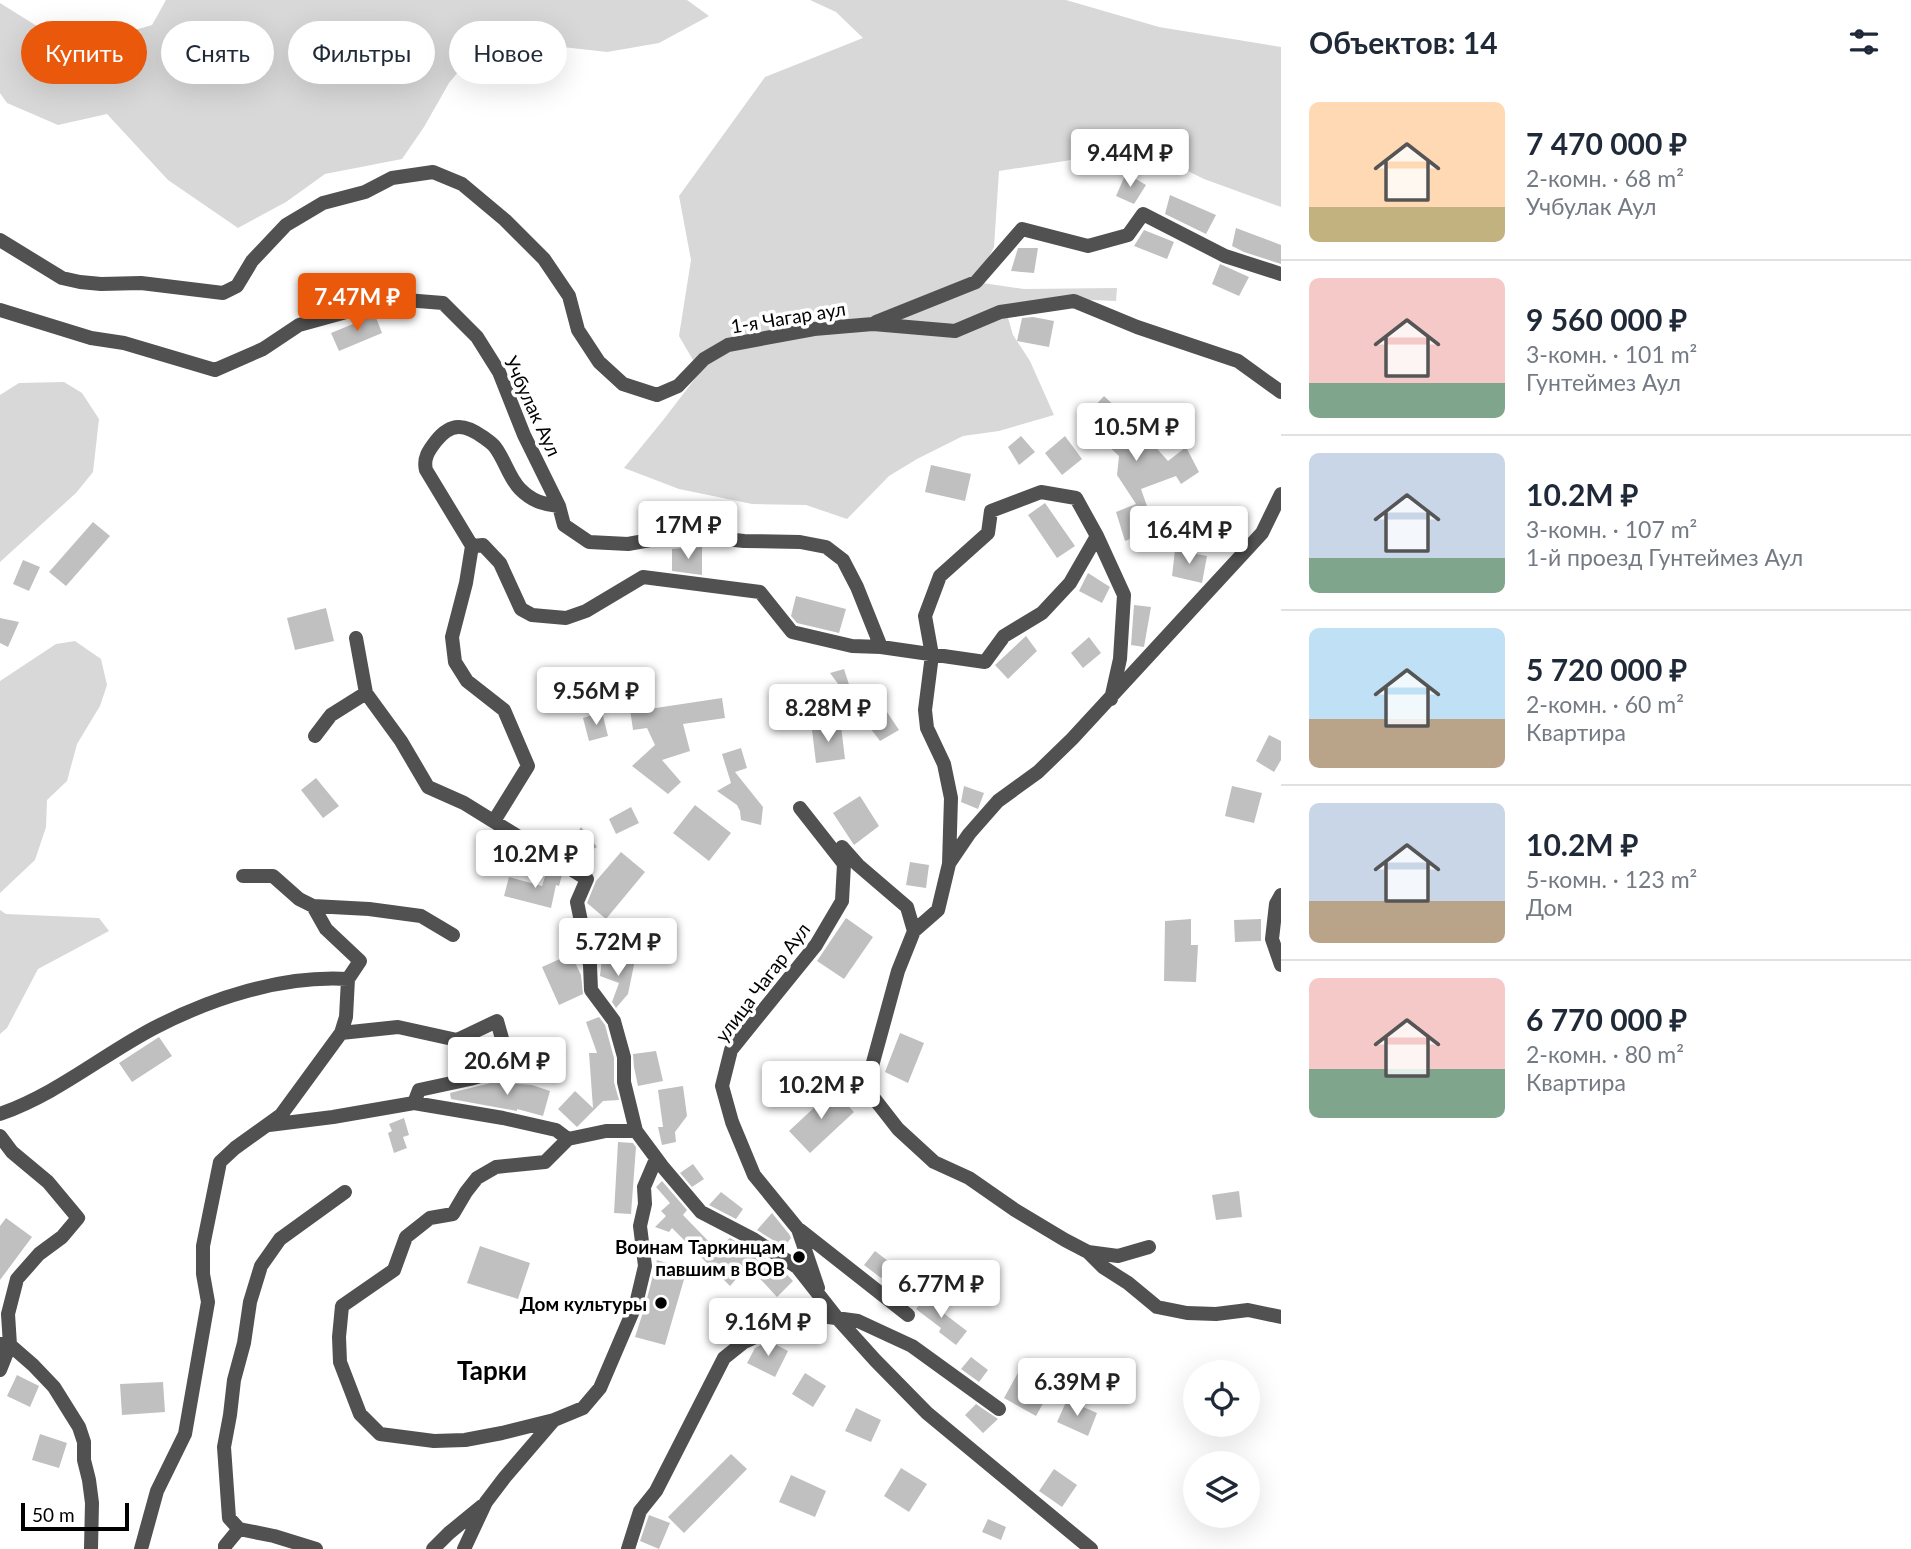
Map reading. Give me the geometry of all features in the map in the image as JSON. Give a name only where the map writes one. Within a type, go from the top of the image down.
[{"type":"street","name":"1-я Чагар аул","points":[[0,240],[62,278],[101,284],[141,284],[216,294],[237,286],[252,261],[286,225],[323,203],[365,192],[392,178],[433,172],[462,184],[505,220],[544,259],[569,296],[578,330],[599,362],[623,384],[657,395],[678,386],[704,359],[728,345],[814,329],[873,324],[955,331],[1000,312],[1074,300],[1138,327],[1238,360],[1281,392]]},
{"type":"street","points":[[873,324],[976,282],[1022,229],[1088,246],[1128,235],[1143,214],[1225,256],[1281,274]]},
{"type":"street","name":"Учбулак Аул","points":[[0,310],[91,338],[124,343],[215,370],[262,349],[299,325],[393,299],[443,303],[477,337],[499,372],[524,435],[559,506],[564,525],[589,542],[628,544],[661,538],[707,537],[800,542],[826,547],[843,560],[858,587],[881,647]]},
{"type":"street","points":[[494,821],[528,766],[504,710],[467,681],[455,662],[452,637],[472,546],[426,470],[426,456],[436,440],[448,429],[464,426],[494,446],[517,487],[537,503],[559,506]]},
{"type":"street","points":[[1111,699],[1120,659],[1124,595],[1076,498],[1041,492],[991,511],[988,533],[940,576],[925,616],[932,655],[925,710],[928,728],[944,764],[951,799],[949,863],[938,909],[914,931],[898,971],[866,1088],[898,1129],[933,1162],[969,1178],[1015,1210],[1088,1252],[1103,1267],[1157,1307],[1186,1313],[1216,1314],[1248,1310],[1281,1317]]},
{"type":"street","points":[[949,863],[969,834],[998,801],[1038,772],[1111,699],[1262,533],[1281,494]]},
{"type":"street","points":[[472,546],[483,545],[500,563],[521,609],[532,615],[566,618],[586,611],[643,577],[760,592],[792,632],[852,646],[881,647],[985,662],[1004,636],[1042,613],[1070,583],[1097,536]]},
{"type":"street","points":[[356,638],[366,693],[401,741],[428,787],[464,803],[587,879],[577,902],[590,965],[591,990],[614,1021],[624,1057],[624,1082],[636,1131],[656,1159],[701,1212],[753,1239],[797,1267],[838,1319],[927,1413],[1091,1549]]},
{"type":"street","points":[[315,736],[331,715],[366,693]]},
{"type":"street","name":"улица Чагар Аул","points":[[822,1299],[799,1229],[754,1175],[732,1122],[722,1086],[731,1051],[816,945],[842,901],[844,864],[800,808],[833,837],[858,865],[907,906],[914,931]]},
{"type":"street","points":[[243,876],[273,876],[299,900],[313,906],[369,909],[421,916],[453,935]]},
{"type":"street","points":[[1281,895],[1276,904],[1272,939],[1281,965]]},
{"type":"street","points":[[142,1549],[157,1491],[185,1434],[208,1302],[203,1274],[204,1246],[220,1162],[281,1115],[341,1034],[346,1017],[348,979],[360,961],[326,929],[313,906]]},
{"type":"street","points":[[0,1114],[55,1089],[154,1028],[195,1010],[253,989],[323,977],[348,979]]},
{"type":"street","points":[[341,1034],[398,1027],[457,1041],[497,1021],[505,1049],[502,1070],[419,1090],[414,1103]]},
{"type":"street","points":[[267,1125],[414,1103],[556,1130],[568,1139]]},
{"type":"street","points":[[636,1131],[606,1132],[568,1139],[545,1161],[496,1167],[477,1178],[453,1214],[430,1218],[406,1237],[394,1270],[342,1306],[340,1362],[360,1414],[380,1434],[434,1441],[465,1440],[502,1433],[554,1420],[583,1408],[600,1388],[636,1304],[645,1266],[640,1226],[645,1204],[643,1186],[656,1159]]},
{"type":"street","points":[[0,1136],[12,1152],[48,1182],[78,1218],[62,1237],[39,1254],[17,1279],[8,1314],[0,1370]]},
{"type":"street","points":[[316,1549],[239,1529],[229,1518],[224,1447],[234,1380],[244,1343],[250,1302],[261,1266],[280,1239],[345,1192]]},
{"type":"street","points":[[799,1229],[908,1315]]},
{"type":"street","points":[[1088,1252],[1118,1255],[1149,1247]]},
{"type":"street","points":[[628,1549],[640,1511],[656,1491],[724,1358],[744,1342],[806,1314],[858,1321],[912,1346],[999,1409]]},
{"type":"street","points":[[5,1344],[33,1365],[54,1387],[82,1434],[92,1503],[91,1549]]},
{"type":"street","points":[[464,1549],[486,1502],[554,1420]]},
{"type":"street","points":[[433,1549],[486,1502]]},
{"type":"street","points":[[225,1549],[239,1529]]},
{"type":"shaded area","points":[[166,0],[687,0],[709,16],[659,43],[607,52],[567,47],[567,21],[449,21],[449,83],[402,159],[325,174],[286,202],[238,228],[168,180],[107,114],[58,125],[7,103],[0,93],[0,3],[29,21],[21,21],[21,84],[147,84],[147,26],[152,25]]},
{"type":"shaded area","points":[[810,0],[1066,0],[1159,27],[1281,47],[1281,207],[1204,179],[1137,146],[999,171],[994,247],[976,282],[1024,289],[1117,288],[1116,301],[1064,299],[1006,311],[1013,335],[1030,361],[1054,415],[999,431],[963,436],[917,459],[889,476],[847,519],[806,505],[752,504],[679,489],[624,468],[700,372],[679,336],[691,260],[679,196],[765,77],[863,38],[836,12]]},
{"type":"shaded area","points":[[64,382],[82,393],[99,419],[93,472],[76,493],[0,562],[0,395],[19,383]]},
{"type":"shaded area","points":[[75,641],[101,659],[107,685],[100,706],[77,744],[67,781],[47,800],[46,827],[35,860],[0,893],[0,681],[56,644]]},
{"type":"shaded area","points":[[0,910],[6,914],[99,918],[109,931],[38,969],[7,1028],[0,1034]]},
{"type":"building","points":[[1126,173],[1146,185],[1134,204],[1116,196]]},
{"type":"building","points":[[1170,195],[1216,215],[1206,234],[1165,214]]},
{"type":"building","points":[[1236,228],[1281,245],[1281,264],[1232,246]]},
{"type":"building","points":[[1144,230],[1174,242],[1167,259],[1134,246]]},
{"type":"building","points":[[1018,248],[1038,248],[1034,273],[1011,271]]},
{"type":"building","points":[[1220,264],[1249,277],[1239,296],[1212,284]]},
{"type":"building","points":[[375,315],[382,333],[339,351],[331,333]]},
{"type":"building","points":[[1022,318],[1054,321],[1049,347],[1017,341]]},
{"type":"building","points":[[1104,396],[1168,461],[1186,447],[1199,472],[1181,484],[1176,476],[1141,489],[1155,529],[1125,541],[1116,512],[1136,504],[1117,475],[1119,456],[1081,421]]},
{"type":"building","points":[[1021,436],[1035,452],[1019,465],[1008,447]]},
{"type":"building","points":[[1065,436],[1082,459],[1062,475],[1045,453]]},
{"type":"building","points":[[931,465],[971,474],[965,501],[925,492]]},
{"type":"building","points":[[1045,503],[1075,546],[1057,558],[1028,515]]},
{"type":"building","points":[[93,522],[110,536],[66,586],[49,572]]},
{"type":"building","points":[[702,547],[702,575],[672,571],[672,549]]},
{"type":"building","points":[[1175,550],[1207,556],[1202,583],[1172,576]]},
{"type":"building","points":[[23,560],[40,567],[29,591],[13,584]]},
{"type":"building","points":[[1088,573],[1110,587],[1102,603],[1079,591]]},
{"type":"building","points":[[796,596],[846,609],[839,633],[797,623],[791,616]]},
{"type":"building","points":[[1134,605],[1151,607],[1144,647],[1131,645]]},
{"type":"building","points":[[326,608],[334,641],[295,650],[287,618]]},
{"type":"building","points":[[0,618],[19,622],[8,647],[0,643]]},
{"type":"building","points":[[1026,636],[1037,651],[1008,679],[995,665]]},
{"type":"building","points":[[1089,637],[1101,653],[1083,668],[1071,653]]},
{"type":"building","points":[[844,669],[855,703],[853,704],[830,673]]},
{"type":"building","points":[[722,698],[725,718],[683,724],[690,751],[662,760],[681,782],[668,794],[632,766],[655,745],[647,728],[633,730],[629,702],[647,699],[649,709]]},
{"type":"building","points":[[881,703],[899,730],[880,741],[861,716]]},
{"type":"building","points":[[602,712],[608,736],[589,741],[583,718]]},
{"type":"building","points":[[841,726],[845,759],[816,763],[812,730]]},
{"type":"building","points":[[1269,735],[1281,741],[1281,760],[1274,772],[1256,761]]},
{"type":"building","points":[[741,748],[747,768],[735,772],[763,807],[761,825],[741,820],[737,805],[717,791],[731,783],[722,754]]},
{"type":"building","points":[[316,778],[339,806],[323,818],[301,790]]},
{"type":"building","points":[[964,786],[984,793],[978,809],[961,802]]},
{"type":"building","points":[[1232,786],[1262,793],[1254,823],[1225,816]]},
{"type":"building","points":[[860,796],[879,826],[854,845],[833,813]]},
{"type":"building","points":[[695,805],[731,833],[709,861],[673,833]]},
{"type":"building","points":[[631,807],[639,823],[616,834],[609,819]]},
{"type":"building","points":[[581,827],[597,847],[574,859],[567,849]]},
{"type":"building","points":[[621,852],[645,872],[606,919],[587,903],[596,881]]},
{"type":"building","points":[[910,862],[929,865],[926,888],[906,885]]},
{"type":"building","points":[[548,867],[562,875],[559,886],[556,885],[551,908],[504,896],[509,877],[542,886]]},
{"type":"building","points":[[846,918],[873,937],[844,979],[817,961]]},
{"type":"building","points":[[1191,919],[1191,945],[1198,945],[1196,982],[1164,981],[1165,921]]},
{"type":"building","points":[[1261,919],[1261,941],[1235,942],[1234,920]]},
{"type":"building","points":[[571,954],[581,975],[583,994],[559,1005],[542,967]]},
{"type":"building","points":[[602,958],[625,967],[629,958],[635,960],[628,994],[616,1008],[612,1002],[619,983],[600,976]]},
{"type":"building","points":[[599,1017],[605,1025],[614,1058],[614,1082],[619,1100],[603,1101],[577,1127],[558,1109],[575,1091],[593,1108],[589,1053],[597,1053],[586,1022]]},
{"type":"building","points":[[900,1033],[924,1043],[908,1083],[885,1072]]},
{"type":"building","points":[[159,1037],[172,1056],[132,1082],[119,1063]]},
{"type":"building","points":[[656,1051],[663,1081],[638,1086],[633,1054]]},
{"type":"building","points":[[495,1082],[532,1085],[550,1091],[543,1116],[517,1109],[451,1099],[450,1093]]},
{"type":"building","points":[[683,1086],[687,1116],[675,1132],[676,1142],[662,1145],[658,1127],[663,1127],[658,1090]]},
{"type":"building","points":[[833,1090],[854,1112],[810,1153],[789,1131]]},
{"type":"building","points":[[404,1118],[409,1135],[403,1137],[407,1148],[394,1153],[388,1133],[392,1131],[389,1124]]},
{"type":"building","points":[[618,1142],[633,1143],[636,1147],[631,1214],[614,1213]]},
{"type":"building","points":[[693,1164],[704,1179],[692,1187],[680,1173]]},
{"type":"building","points":[[662,1181],[687,1210],[683,1215],[716,1249],[730,1238],[780,1267],[793,1281],[777,1297],[752,1270],[750,1272],[745,1269],[730,1286],[672,1228],[669,1232],[655,1227],[666,1216],[661,1211],[670,1203],[656,1187]]},
{"type":"building","points":[[1239,1191],[1242,1217],[1216,1220],[1212,1195]]},
{"type":"building","points":[[721,1192],[743,1209],[736,1219],[709,1205]]},
{"type":"building","points":[[772,1213],[791,1238],[784,1247],[757,1230]]},
{"type":"building","points":[[6,1218],[32,1237],[0,1280],[0,1226]]},
{"type":"building","points":[[480,1246],[530,1263],[518,1299],[467,1283]]},
{"type":"building","points":[[875,1251],[892,1264],[881,1278],[864,1265]]},
{"type":"building","name":"Дом культуры","points":[[657,1260],[687,1269],[665,1345],[635,1337]]},
{"type":"building","points":[[927,1295],[945,1308],[942,1312],[967,1331],[956,1345],[939,1332],[941,1328],[916,1309]]},
{"type":"building","points":[[769,1341],[788,1351],[775,1377],[747,1363],[755,1348]]},
{"type":"building","points":[[971,1357],[988,1370],[979,1382],[961,1369]]},
{"type":"building","points":[[1019,1371],[1051,1389],[1036,1416],[1004,1398]]},
{"type":"building","points":[[805,1373],[826,1386],[813,1407],[792,1394]]},
{"type":"building","points":[[17,1375],[39,1386],[30,1407],[7,1396]]},
{"type":"building","points":[[163,1382],[165,1412],[122,1415],[120,1384]]},
{"type":"building","points":[[1067,1400],[1097,1413],[1088,1436],[1057,1422]]},
{"type":"building","points":[[976,1404],[998,1419],[983,1433],[965,1415]]},
{"type":"building","points":[[856,1408],[881,1420],[871,1442],[845,1431]]},
{"type":"building","points":[[40,1434],[67,1443],[59,1468],[32,1460]]},
{"type":"building","points":[[731,1454],[747,1469],[684,1533],[668,1517]]},
{"type":"building","points":[[901,1468],[927,1484],[909,1512],[884,1496]]},
{"type":"building","points":[[1054,1469],[1077,1485],[1062,1507],[1039,1491]]},
{"type":"building","points":[[791,1475],[826,1491],[815,1517],[779,1502]]},
{"type":"building","points":[[649,1515],[670,1523],[659,1549],[640,1541]]},
{"type":"building","points":[[988,1519],[1006,1527],[1001,1540],[982,1532]]},
{"type":"place","name":"Воинам Таркинцам павшим в ВОВ","points":[[799,1257]]},
{"type":"place","name":"Дом культуры","points":[[661,1303]]},
{"type":"district","name":"Тарки","points":[[492,1370]]}]
